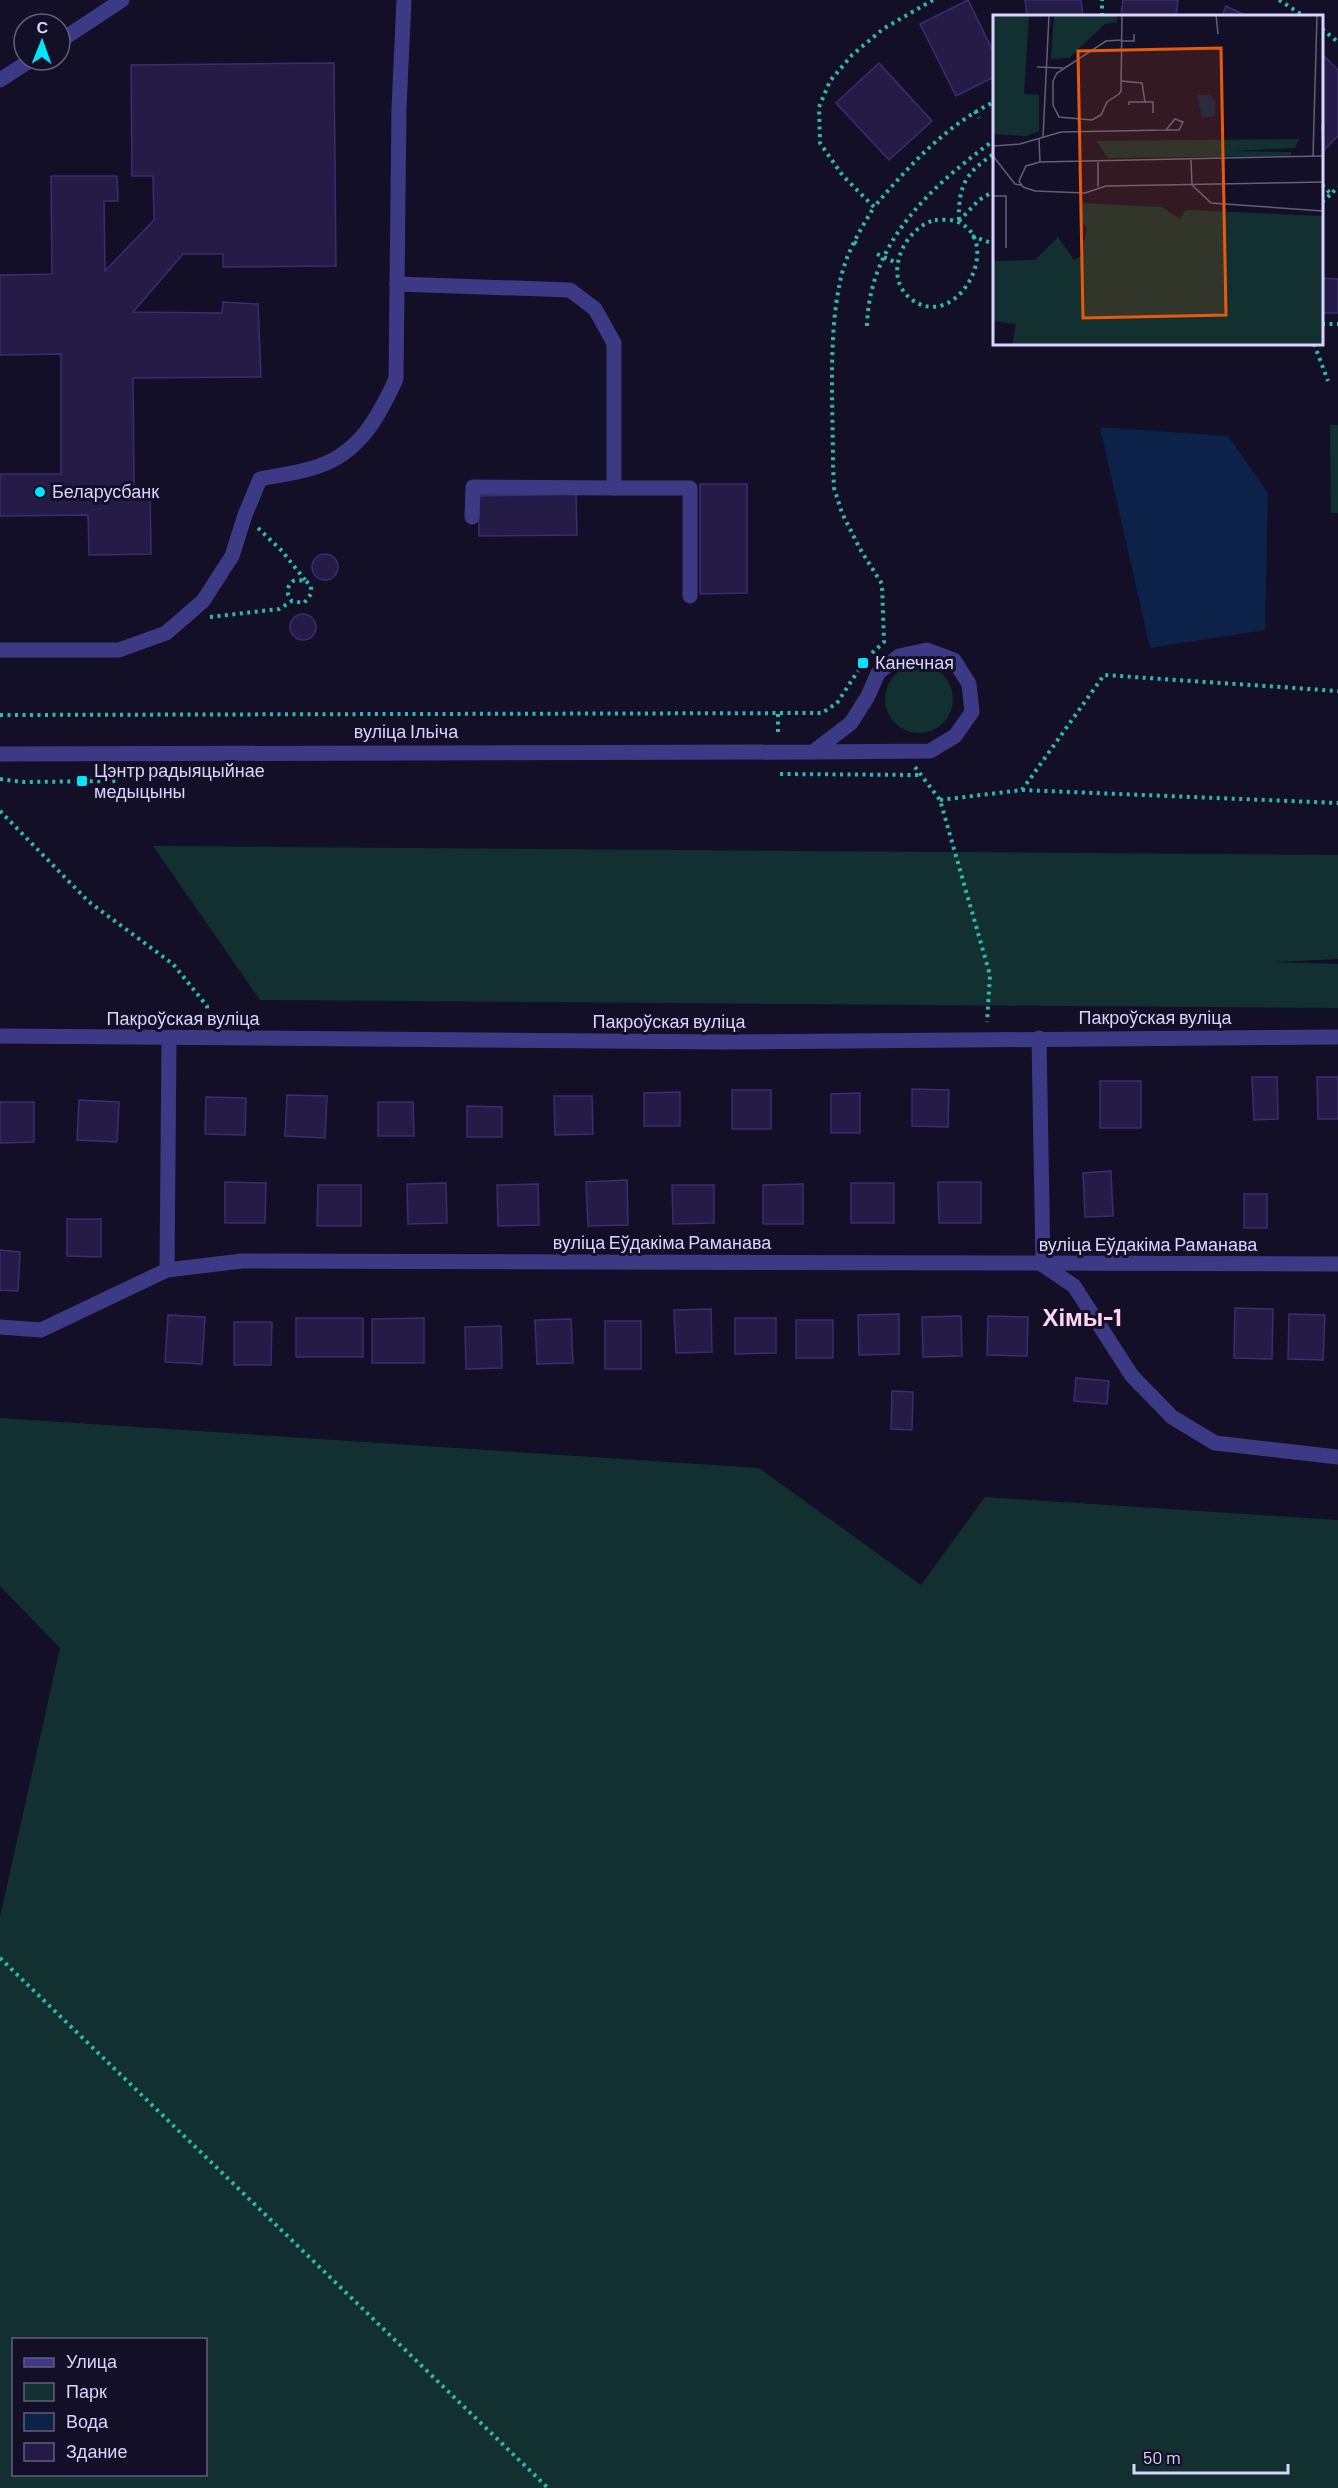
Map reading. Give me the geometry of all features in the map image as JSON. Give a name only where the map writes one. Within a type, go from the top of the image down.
[{"type":"street","points":[[72,33],[122,0]]},
{"type":"street","points":[[0,650],[119,650],[166,633],[203,601],[232,556],[260,479],[320,466],[357,444],[380,414],[396,379],[399,108],[404,0]]},
{"type":"street","points":[[397,284],[570,290],[595,309],[614,344],[614,488]]},
{"type":"street","points":[[472,517],[473,487],[690,488],[690,596]]},
{"type":"street","name":"вуліца Ільіча","points":[[0,754],[813,752],[930,751],[955,736],[972,712],[969,684],[954,660],[927,650],[899,656],[878,673],[868,696],[851,723],[813,752]]},
{"type":"street","name":"Пакроўская вуліца","points":[[0,1036],[727,1042],[1338,1037]]},
{"type":"street","points":[[1040,1038],[1043,1265],[1074,1286],[1132,1376],[1172,1418],[1215,1443],[1338,1457]]},
{"type":"street","points":[[167,1270],[169,1039]]},
{"type":"street","name":"вуліца Еўдакіма Раманава","points":[[0,1327],[41,1330],[167,1270],[242,1261],[1043,1265],[1338,1264]]},
{"type":"path","points":[[873,207],[843,176],[820,143],[819,107],[830,81],[852,55],[883,29],[933,0]]},
{"type":"path","points":[[1280,0],[1302,15]]},
{"type":"path","points":[[1323,30],[1338,42]]},
{"type":"path","points":[[884,642],[882,584],[860,549],[842,513],[834,477],[834,322],[840,280],[854,242],[873,207],[903,173],[938,140],[975,111],[993,102]]},
{"type":"path","points":[[975,111],[979,118]]},
{"type":"path","points":[[867,326],[871,287],[892,238],[911,214],[963,163],[992,140]]},
{"type":"path","points":[[993,155],[970,173],[962,188],[959,204],[959,221],[975,243],[978,261],[971,279],[959,296],[943,305],[926,305],[911,299],[899,283],[897,263],[911,236],[925,222],[959,221],[979,200],[993,192]]},
{"type":"path","points":[[1323,186],[1331,194]]},
{"type":"path","points":[[1323,201],[1338,187]]},
{"type":"path","points":[[971,235],[993,244]]},
{"type":"path","points":[[854,242],[860,245]]},
{"type":"path","points":[[877,254],[897,263]]},
{"type":"path","points":[[1314,345],[1328,381]]},
{"type":"path","points":[[245,515],[282,551],[310,586],[310,598],[300,604],[292,601],[288,595],[288,587],[293,581],[305,580]]},
{"type":"path","points":[[182,621],[279,609],[292,601]]},
{"type":"path","points":[[1022,790],[1104,675],[1338,691]]},
{"type":"path","points":[[0,716],[778,714],[822,713],[837,703]]},
{"type":"path","points":[[778,714],[778,736]]},
{"type":"path","points":[[905,751],[940,800],[990,975],[986,1039]]},
{"type":"path","points":[[780,774],[920,775]]},
{"type":"path","points":[[0,779],[22,782],[117,780]]},
{"type":"path","points":[[940,800],[1022,790],[1338,803]]},
{"type":"path","points":[[0,811],[89,902],[173,964],[207,1006],[208,1039]]},
{"type":"path","points":[[0,1958],[548,2488]]},
{"type":"green space","points":[[1330,425],[1338,425],[1338,513],[1331,513]]},
{"type":"green space","points":[[919,665],[932,668],[943,675],[950,686],[953,699],[950,712],[943,723],[932,730],[919,733],[906,730],[895,723],[888,712],[885,699],[888,686],[895,675],[906,668]]},
{"type":"green space","points":[[153,846],[1338,855],[1338,959],[1275,962],[1338,964],[1338,1008],[260,1000]]},
{"type":"green space","points":[[0,1418],[759,1468],[921,1585],[985,1497],[1338,1520],[1338,2488],[0,2488],[0,1917],[60,1648],[0,1586]]},
{"type":"water","points":[[1100,427],[1228,436],[1268,493],[1265,630],[1150,648]]},
{"type":"building","points":[[968,0],[993,51],[993,78],[956,96],[920,24]]},
{"type":"building","points":[[1025,0],[1081,0],[1083,15],[1027,15]]},
{"type":"building","points":[[1123,0],[1178,0],[1176,15],[1121,15]]},
{"type":"building","points":[[1226,6],[1245,15],[1222,15]]},
{"type":"building","points":[[1323,55],[1338,70],[1338,136],[1323,151]]},
{"type":"building","points":[[334,63],[336,266],[223,267],[223,254],[183,254],[133,312],[222,313],[223,302],[258,304],[261,377],[133,378],[134,490],[150,490],[151,554],[89,555],[88,515],[0,516],[0,474],[61,474],[61,354],[0,355],[0,275],[52,274],[51,176],[117,176],[118,201],[104,201],[105,271],[154,220],[153,176],[132,176],[131,65]]},
{"type":"building","points":[[879,63],[932,121],[889,160],[836,103]]},
{"type":"building","points":[[1323,278],[1338,279],[1338,313],[1323,313]]},
{"type":"building","points":[[700,484],[747,484],[747,593],[700,594]]},
{"type":"building","points":[[576,494],[577,535],[479,536],[478,496]]},
{"type":"building","points":[[325,554],[334,558],[338,567],[334,576],[325,580],[316,576],[312,567],[316,558]]},
{"type":"building","points":[[303,614],[312,618],[316,627],[312,636],[303,640],[294,636],[290,627],[294,618]]},
{"type":"building","points":[[1252,1077],[1277,1077],[1278,1119],[1254,1120]]},
{"type":"building","points":[[1317,1077],[1338,1077],[1338,1119],[1318,1119]]},
{"type":"building","points":[[1100,1081],[1141,1081],[1141,1128],[1100,1128]]},
{"type":"building","points":[[912,1089],[949,1090],[948,1127],[912,1126]]},
{"type":"building","points":[[732,1090],[771,1090],[771,1129],[732,1129]]},
{"type":"building","points":[[680,1092],[680,1126],[644,1126],[644,1093]]},
{"type":"building","points":[[860,1093],[860,1133],[831,1133],[831,1094]]},
{"type":"building","points":[[287,1095],[327,1096],[325,1138],[285,1136]]},
{"type":"building","points":[[554,1096],[592,1096],[593,1134],[555,1135]]},
{"type":"building","points":[[206,1097],[246,1098],[245,1135],[205,1134]]},
{"type":"building","points":[[79,1100],[119,1102],[117,1142],[77,1140]]},
{"type":"building","points":[[0,1102],[34,1102],[34,1142],[0,1143]]},
{"type":"building","points":[[378,1102],[413,1102],[414,1136],[378,1136]]},
{"type":"building","points":[[467,1106],[502,1107],[502,1137],[467,1137]]},
{"type":"building","points":[[1111,1171],[1113,1216],[1085,1217],[1083,1173]]},
{"type":"building","points":[[627,1180],[628,1225],[588,1226],[586,1182]]},
{"type":"building","points":[[225,1182],[266,1183],[265,1223],[225,1223]]},
{"type":"building","points":[[938,1182],[981,1182],[981,1223],[939,1223]]},
{"type":"building","points":[[446,1183],[447,1223],[408,1224],[407,1184]]},
{"type":"building","points":[[851,1183],[894,1183],[894,1223],[851,1223]]},
{"type":"building","points":[[538,1184],[539,1225],[498,1226],[497,1185]]},
{"type":"building","points":[[803,1184],[803,1224],[763,1224],[763,1185]]},
{"type":"building","points":[[318,1185],[361,1185],[361,1226],[317,1226]]},
{"type":"building","points":[[672,1185],[714,1185],[714,1223],[673,1224]]},
{"type":"building","points":[[1244,1194],[1267,1194],[1267,1228],[1244,1228]]},
{"type":"building","points":[[67,1219],[101,1219],[101,1257],[67,1256]]},
{"type":"building","points":[[0,1250],[20,1252],[18,1291],[0,1290]]},
{"type":"building","points":[[1235,1308],[1273,1309],[1272,1359],[1234,1358]]},
{"type":"building","points":[[711,1309],[712,1352],[676,1353],[674,1310]]},
{"type":"building","points":[[899,1314],[899,1354],[859,1355],[858,1315]]},
{"type":"building","points":[[1289,1314],[1325,1315],[1323,1360],[1288,1359]]},
{"type":"building","points":[[168,1315],[205,1317],[202,1364],[165,1362]]},
{"type":"building","points":[[961,1316],[962,1356],[923,1357],[922,1317]]},
{"type":"building","points":[[988,1316],[1028,1317],[1027,1356],[987,1355]]},
{"type":"building","points":[[296,1318],[363,1318],[363,1357],[296,1357]]},
{"type":"building","points":[[424,1318],[424,1363],[372,1363],[372,1319]]},
{"type":"building","points":[[735,1318],[776,1318],[776,1353],[735,1354]]},
{"type":"building","points":[[571,1319],[573,1363],[537,1364],[535,1320]]},
{"type":"building","points":[[796,1320],[833,1320],[833,1358],[796,1358]]},
{"type":"building","points":[[605,1321],[641,1321],[641,1369],[605,1369]]},
{"type":"building","points":[[234,1322],[272,1322],[271,1365],[234,1365]]},
{"type":"building","points":[[501,1326],[502,1368],[466,1369],[465,1327]]},
{"type":"building","points":[[1076,1378],[1109,1381],[1107,1404],[1074,1401]]},
{"type":"building","points":[[892,1391],[913,1392],[912,1430],[891,1429]]},
{"type":"place","name":"Беларусбанк","points":[[40,492]]},
{"type":"place","name":"Канечная","points":[[863,663]]},
{"type":"place","name":"Цэнтр радыяцыйнае медыцыны","points":[[82,781]]},
{"type":"district","name":"Хімы-1","points":[[1082,1318]]}]
